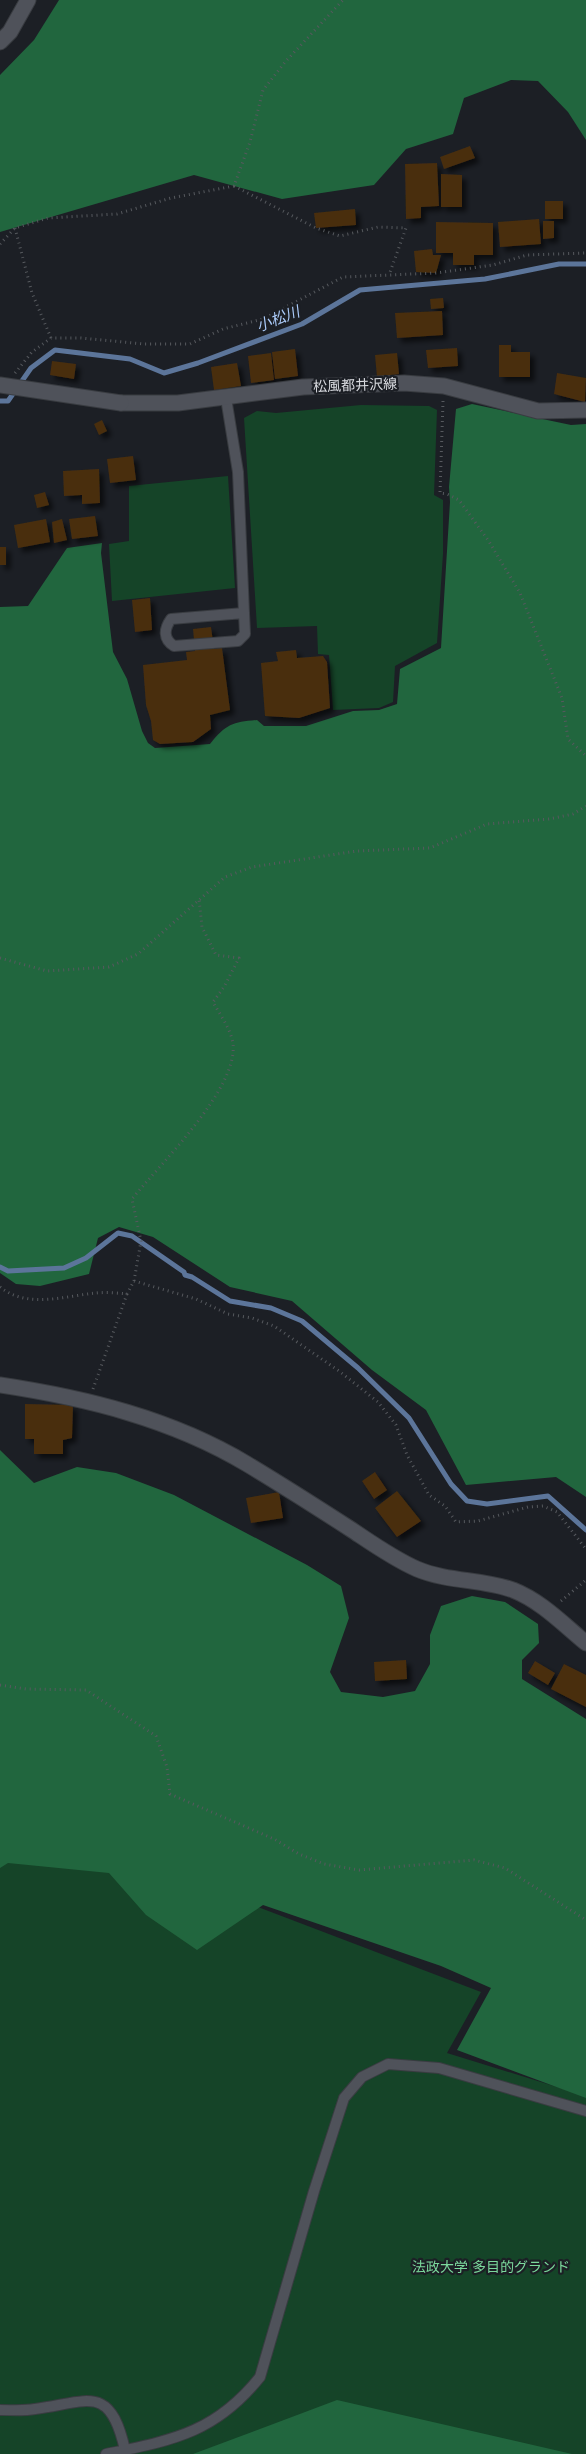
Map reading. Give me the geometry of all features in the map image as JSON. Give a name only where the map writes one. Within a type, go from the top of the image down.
[{"type":"street","points":[[0,42],[10,32],[28,0]]},
{"type":"street","name":"松風都井沢線","points":[[3,385],[121,403],[178,403],[304,387],[404,383],[444,386],[538,410],[586,410]]},
{"type":"street","points":[[0,1385],[89,1402],[162,1423],[203,1439],[246,1463],[394,1557],[417,1569],[437,1576],[513,1590],[533,1600],[586,1643]]},
{"type":"lane","points":[[226,398],[238,472],[245,634],[238,642],[174,646],[167,640],[165,631],[171,619],[244,613]]},
{"type":"lane","points":[[106,2454],[164,2442],[214,2421],[242,2399],[260,2377],[314,2191],[344,2098],[362,2077],[388,2064],[439,2068],[586,2111]]},
{"type":"lane","points":[[0,2410],[34,2410],[75,2401],[92,2402],[104,2406],[113,2415],[120,2426],[125,2450]]},
{"type":"path","points":[[234,186],[250,142],[263,90],[286,61],[343,0]]},
{"type":"path","points":[[0,244],[15,228],[48,218],[116,214],[171,198],[234,186],[316,228],[340,236],[378,227],[406,228],[389,275]]},
{"type":"path","points":[[15,228],[32,293],[51,338]]},
{"type":"path","points":[[3,385],[32,352],[51,338],[81,338],[144,344],[190,344],[223,330],[263,319],[343,276],[436,273],[484,266],[527,255],[586,253]]},
{"type":"path","points":[[444,386],[440,493],[459,500],[488,540],[520,593],[562,698],[568,739],[586,756]]},
{"type":"path","points":[[0,958],[47,971],[109,967],[138,954],[199,898],[225,877],[252,867],[357,850],[430,848],[487,824],[549,819],[573,814],[586,806]]},
{"type":"path","points":[[89,1402],[127,1294],[134,1281],[141,1241],[132,1199],[204,1113],[220,1087],[232,1059],[232,1043],[226,1025],[213,1002],[224,988],[239,958],[216,954],[202,927],[199,898]]},
{"type":"path","points":[[134,1281],[196,1299],[228,1314],[252,1318],[274,1326],[339,1371],[378,1402],[396,1425],[407,1455],[429,1495],[445,1506],[456,1522],[478,1520],[528,1507],[543,1506],[557,1512],[586,1549]]},
{"type":"path","points":[[0,1287],[11,1296],[23,1299],[56,1299],[98,1293],[127,1294]]},
{"type":"path","points":[[548,1612],[586,1580]]},
{"type":"path","points":[[0,1685],[26,1689],[86,1690],[156,1736],[162,1747],[167,1767],[170,1794],[265,1835],[316,1861],[359,1870],[474,1860],[505,1868],[586,1920]]},
{"type":"green space","points":[[59,0],[586,0],[586,140],[568,112],[538,81],[511,80],[464,98],[453,134],[406,149],[374,185],[282,199],[194,175],[0,232],[0,75],[34,40]]},
{"type":"green space","points":[[472,404],[571,425],[586,424],[586,1497],[556,1477],[466,1485],[426,1410],[372,1370],[292,1301],[230,1287],[153,1237],[119,1227],[98,1238],[89,1274],[40,1286],[16,1284],[0,1273],[0,607],[28,606],[67,548],[102,543],[101,553],[113,652],[127,679],[142,731],[148,743],[155,748],[210,744],[221,732],[236,723],[257,720],[264,726],[306,726],[353,711],[379,710],[397,704],[400,669],[441,648],[450,502],[449,487],[456,409]]},
{"type":"green space","points":[[361,405],[429,406],[437,410],[434,495],[443,500],[443,554],[437,643],[395,666],[393,702],[379,708],[333,710],[329,655],[318,654],[317,626],[257,628],[244,418],[257,411],[276,413]]},
{"type":"green space","points":[[228,476],[235,588],[112,601],[109,544],[129,541],[129,486]]},
{"type":"green space","points":[[0,1450],[34,1483],[77,1467],[116,1473],[174,1495],[307,1565],[341,1586],[349,1618],[330,1672],[341,1692],[383,1697],[415,1691],[430,1664],[430,1635],[441,1606],[472,1596],[505,1602],[538,1624],[539,1643],[522,1660],[522,1679],[586,1719],[586,2098],[457,2050],[491,1988],[441,1966],[263,1905],[197,1950],[146,1915],[109,1873],[8,1863],[0,1868]]},
{"type":"green space","name":"法政大学 多目的グランド","points":[[0,1841],[119,1854],[481,1992],[447,2053],[586,2096],[586,2454],[0,2454]]},
{"type":"green space","points":[[337,2400],[572,2454],[193,2454]]},
{"type":"building","points":[[470,146],[475,158],[444,169],[440,157]]},
{"type":"building","points":[[437,163],[439,206],[421,207],[421,218],[406,219],[405,164]]},
{"type":"building","points":[[441,174],[462,175],[462,207],[441,207]]},
{"type":"building","points":[[545,201],[563,201],[563,219],[545,219]]},
{"type":"building","points":[[355,209],[356,225],[316,228],[314,213]]},
{"type":"building","points":[[539,219],[541,244],[500,247],[498,222]]},
{"type":"building","points":[[543,221],[554,221],[554,238],[543,239]]},
{"type":"building","points":[[436,222],[493,223],[493,255],[474,255],[474,265],[453,265],[453,253],[436,253]]},
{"type":"building","points":[[432,249],[433,255],[441,255],[436,273],[416,272],[414,251]]},
{"type":"building","points":[[443,298],[444,308],[431,309],[430,299]]},
{"type":"building","points":[[442,311],[443,335],[397,338],[395,313]]},
{"type":"building","points":[[499,345],[511,345],[511,352],[530,352],[530,377],[499,377]]},
{"type":"building","points":[[457,348],[458,366],[428,368],[426,350]]},
{"type":"building","points":[[295,349],[298,376],[275,379],[272,352]]},
{"type":"building","points":[[271,353],[274,380],[251,383],[248,356]]},
{"type":"building","points":[[397,353],[399,374],[377,377],[375,355]]},
{"type":"building","points":[[52,361],[76,364],[74,379],[50,375]]},
{"type":"building","points":[[237,363],[241,386],[214,390],[211,367]]},
{"type":"building","points":[[557,373],[586,378],[585,402],[554,394]]},
{"type":"building","points":[[102,420],[107,431],[99,435],[94,424]]},
{"type":"building","points":[[133,456],[136,480],[110,483],[107,459]]},
{"type":"building","points":[[99,469],[100,503],[82,504],[82,495],[64,496],[63,471]]},
{"type":"building","points":[[45,492],[49,505],[37,508],[34,495]]},
{"type":"building","points":[[95,516],[98,536],[72,539],[69,519]]},
{"type":"building","points":[[46,519],[50,542],[18,548],[14,525]]},
{"type":"building","points":[[62,519],[67,540],[54,543],[52,522]]},
{"type":"building","points":[[0,547],[6,547],[6,565],[0,565]]},
{"type":"building","points":[[150,598],[152,630],[135,632],[132,600]]},
{"type":"building","points":[[211,627],[214,649],[222,648],[230,710],[210,715],[211,729],[193,742],[160,744],[153,740],[151,721],[146,705],[143,665],[187,660],[186,652],[195,651],[193,629]]},
{"type":"building","points":[[296,650],[297,658],[323,656],[327,662],[330,708],[299,718],[265,716],[261,663],[278,661],[276,652]]},
{"type":"building","points":[[25,1404],[73,1405],[72,1438],[63,1440],[63,1454],[34,1454],[34,1439],[25,1439]]},
{"type":"building","points":[[375,1472],[387,1490],[374,1499],[362,1481]]},
{"type":"building","points":[[397,1491],[421,1521],[397,1537],[375,1508]]},
{"type":"building","points":[[279,1492],[283,1518],[251,1523],[246,1498]]},
{"type":"building","points":[[406,1660],[407,1679],[375,1681],[374,1662]]},
{"type":"building","points":[[535,1661],[555,1673],[548,1685],[528,1673]]},
{"type":"building","points":[[564,1664],[586,1675],[586,1707],[551,1689]]},
{"type":"waterway","name":"小松川","points":[[0,401],[8,401],[31,368],[55,350],[130,359],[164,373],[198,363],[302,324],[360,290],[485,279],[559,264],[586,264]]},
{"type":"waterway","points":[[0,1267],[8,1271],[64,1268],[86,1258],[118,1233],[132,1236],[184,1272],[185,1275],[192,1277],[230,1301],[271,1308],[302,1321],[358,1368],[409,1418],[451,1484],[467,1501],[487,1504],[548,1496],[586,1530]]}]
